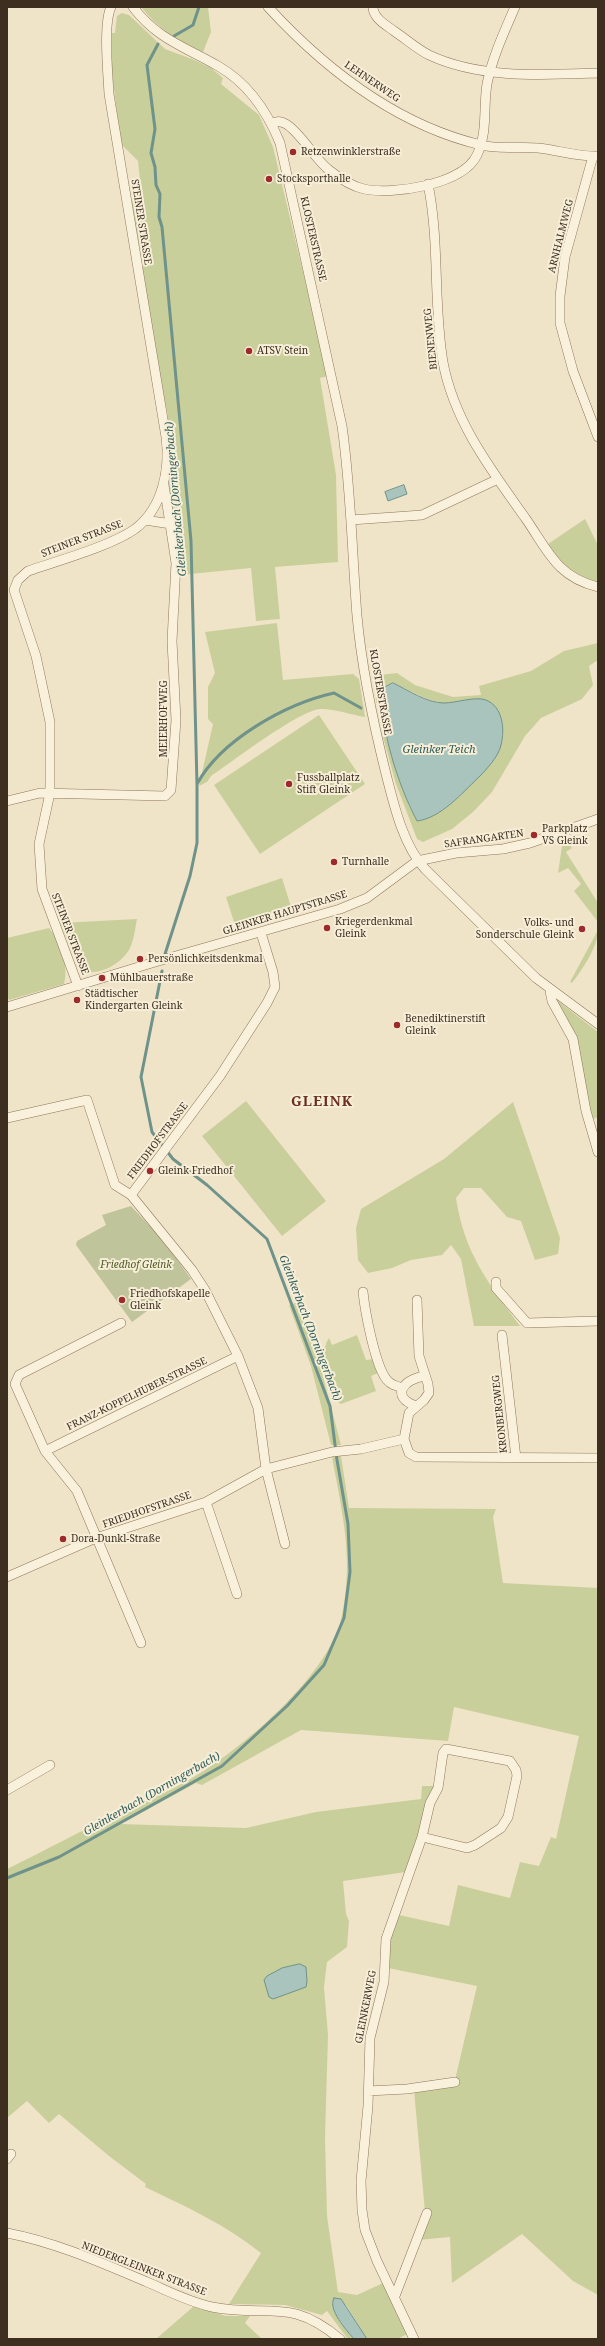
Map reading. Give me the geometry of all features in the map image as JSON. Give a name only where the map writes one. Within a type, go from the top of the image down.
[{"type":"street","name":"STEINER STRASSE","points":[[78,986],[44,897],[39,868],[39,844],[50,792],[51,744],[47,701],[28,629],[11,597],[18,580],[28,571],[130,533],[145,520],[164,485],[168,466],[167,448],[109,94],[107,60],[108,21],[111,7]]},
{"type":"street","name":"KLOSTERSTRASSE","points":[[133,7],[164,38],[219,66],[244,85],[253,95],[272,124],[280,143],[340,409],[348,463],[361,646],[373,719],[395,805],[418,861]]},
{"type":"street","name":"LEHNERWEG","points":[[268,7],[294,34],[328,65],[376,99],[422,127],[481,146]]},
{"type":"street","points":[[373,7],[376,17],[430,55],[459,65],[491,71],[562,74],[598,73]]},
{"type":"street","points":[[272,124],[276,122],[286,124],[321,163],[340,178],[362,188],[384,190],[428,184],[460,172],[476,157],[481,146],[484,133],[485,104],[491,71],[516,7]]},
{"type":"street","name":"ARNHALMWEG","points":[[481,146],[494,148],[537,148],[596,156],[565,257],[560,296],[560,323],[573,371],[596,426],[598,437]]},
{"type":"street","name":"BIENENWEG","points":[[428,184],[433,213],[443,364],[461,418],[498,479],[557,566],[572,577],[598,587]]},
{"type":"street","points":[[351,520],[422,515],[498,479]]},
{"type":"street","name":"MEIERHOFWEG","points":[[7,801],[30,794],[50,792],[165,796],[171,790],[176,720],[172,627],[176,575],[171,524],[164,485]]},
{"type":"street","points":[[145,520],[171,524]]},
{"type":"street","name":"SAFRANGARTEN","points":[[418,861],[456,853],[503,849],[530,843],[598,819]]},
{"type":"street","points":[[418,861],[550,991],[598,1024]]},
{"type":"street","name":"GLEINKER HAUPTSTRASSE","points":[[7,1008],[261,933],[362,901],[418,861]]},
{"type":"street","name":"FRIEDHOFSTRASSE","points":[[261,933],[273,972],[275,987],[267,1003],[220,1076],[161,1157],[131,1195],[192,1270],[205,1290],[238,1356],[258,1408],[266,1469],[285,1544]]},
{"type":"street","points":[[550,991],[552,1001],[573,1039],[586,1111],[598,1152]]},
{"type":"street","points":[[7,1118],[87,1100],[115,1185],[131,1195]]},
{"type":"street","points":[[496,1282],[496,1288],[527,1323],[598,1321]]},
{"type":"street","points":[[363,1292],[364,1306],[381,1369],[386,1380],[393,1386],[403,1388]]},
{"type":"street","points":[[417,1300],[419,1356],[428,1384],[428,1392],[424,1400],[409,1413],[404,1440],[409,1453],[416,1457],[516,1458]]},
{"type":"street","points":[[121,1323],[19,1375],[16,1378],[16,1384],[45,1451],[77,1491],[141,1643]]},
{"type":"street","name":"KRONBERGWEG","points":[[502,1335],[516,1458],[598,1458]]},
{"type":"street","name":"FRANZ-KOPPELHUBER-STRASSE","points":[[45,1451],[238,1356]]},
{"type":"street","points":[[416,1406],[405,1398],[402,1393],[403,1388],[410,1380],[425,1376]]},
{"type":"street","name":"FRIEDHOFSTRASSE","points":[[7,1577],[96,1538],[206,1502],[266,1469],[332,1452],[404,1440]]},
{"type":"street","name":"FRIEDHOFSTRASSE","points":[[206,1502],[237,1594]]},
{"type":"street","name":"GLEINKERWEG","points":[[414,2339],[373,2252],[365,2230],[362,2210],[362,2154],[368,2091],[370,2038],[384,1982],[388,1932],[422,1837],[430,1803],[438,1788],[446,1748],[510,1761],[514,1765],[517,1776],[508,1818],[501,1828],[475,1846],[467,1848],[422,1837]]},
{"type":"street","points":[[7,1790],[50,1765]]},
{"type":"street","points":[[368,2091],[407,2089],[456,2082]]},
{"type":"street","points":[[395,2296],[427,2213]]},
{"type":"street","name":"NIEDERGLEINKER STRASSE","points":[[7,2233],[68,2251],[211,2306],[236,2310],[285,2311],[306,2316],[325,2326],[340,2339]]},
{"type":"green space","points":[[141,7],[208,7],[211,32],[203,52],[185,44],[169,34],[161,28]]},
{"type":"green space","name":"ATSV Stein","points":[[122,13],[129,15],[165,49],[211,68],[223,78],[221,84],[259,115],[273,147],[328,376],[320,378],[336,475],[338,562],[275,567],[280,619],[256,621],[251,568],[180,575],[169,485],[173,460],[167,410],[161,386],[143,275],[143,263],[131,205],[140,180],[138,161],[121,144],[112,74],[112,33],[115,33],[117,16]]},
{"type":"green space","points":[[585,519],[598,545],[598,584],[582,578],[569,569],[548,544]]},
{"type":"green space","points":[[277,623],[283,680],[353,674],[359,679],[365,717],[325,709],[310,712],[281,727],[211,776],[207,782],[199,786],[213,724],[208,719],[208,687],[215,673],[205,632]]},
{"type":"green space","points":[[598,643],[598,660],[589,666],[593,685],[582,699],[541,718],[525,736],[492,792],[473,812],[452,829],[423,842],[417,839],[396,784],[383,737],[387,737],[409,806],[417,821],[429,818],[461,795],[464,701],[443,704],[425,698],[393,683],[382,689],[382,702],[376,703],[376,687],[380,675],[397,673],[415,685],[453,697],[481,695],[479,686],[531,671],[564,651]]},
{"type":"green space","name":"Fussballplatz Stift Gleink","points":[[319,715],[365,784],[260,854],[214,785]]},
{"type":"green space","points":[[567,842],[572,848],[566,852],[598,903],[598,922],[574,891],[581,884],[568,868],[558,873],[562,846]]},
{"type":"green space","points":[[282,878],[291,907],[235,925],[226,897]]},
{"type":"green space","points":[[137,919],[132,943],[125,956],[120,961],[106,969],[92,972],[85,971],[79,967],[60,923]]},
{"type":"green space","points":[[49,928],[57,940],[63,954],[65,962],[64,984],[9,1000],[7,996],[7,938]]},
{"type":"green space","points":[[598,930],[595,944],[589,958],[572,983],[570,982]]},
{"type":"green space","points":[[558,1001],[598,1032],[598,1117],[593,1119],[576,1035],[556,1003]]},
{"type":"green space","points":[[246,1101],[326,1201],[282,1236],[202,1136]]},
{"type":"green space","points":[[513,1102],[560,1238],[558,1254],[535,1260],[521,1221],[507,1217],[481,1188],[464,1188],[456,1198],[465,1235],[471,1251],[488,1281],[520,1326],[474,1326],[461,1259],[451,1245],[442,1255],[411,1260],[392,1268],[368,1273],[358,1260],[356,1228],[361,1209],[444,1159]]},
{"type":"green space","name":"Friedhof Gleink","points":[[131,1206],[163,1240],[191,1279],[132,1322],[76,1245],[77,1241],[106,1225],[102,1215]]},
{"type":"green space","points":[[298,1302],[315,1346],[341,1445],[331,1445],[311,1366],[289,1305]]},
{"type":"green space","points":[[357,1335],[366,1360],[373,1359],[378,1373],[371,1376],[376,1391],[341,1404],[338,1402],[329,1378],[324,1353],[329,1338],[332,1345]]},
{"type":"green space","points":[[341,1456],[349,1508],[496,1509],[493,1517],[503,1583],[598,1588],[598,2295],[573,2281],[522,2234],[452,2283],[450,2237],[418,2240],[425,2212],[414,2090],[455,2080],[477,1986],[388,1968],[389,1943],[399,1915],[449,1926],[458,1885],[510,1898],[520,1862],[539,1866],[551,1837],[556,1839],[579,1736],[454,1707],[448,1741],[301,1730],[202,1785],[196,1783],[121,1824],[246,1828],[316,1812],[421,1799],[422,1786],[434,1786],[422,1829],[406,1872],[343,1881],[346,1914],[349,1921],[347,1947],[327,1962],[324,1987],[328,2035],[325,2138],[327,2216],[338,2292],[357,2295],[383,2283],[407,2334],[398,2339],[367,2339],[346,2305],[332,2301],[340,2322],[354,2339],[347,2338],[327,2311],[322,2315],[285,2305],[229,2304],[261,2253],[219,2225],[145,2187],[146,2184],[109,2156],[59,2114],[49,2123],[27,2101],[7,2118],[7,1869],[108,1818],[189,1780],[210,1767],[257,1730],[302,1686],[320,1662],[334,1638],[342,1615],[347,1574],[347,1554],[343,1516],[332,1457]]},
{"type":"green space","points":[[194,2306],[226,2316],[250,2316],[245,2323],[262,2339],[156,2339]]},
{"type":"water","points":[[404,485],[407,494],[388,501],[385,492]]},
{"type":"water","name":"Gleinker Teich","points":[[393,683],[431,701],[449,703],[471,699],[486,700],[492,703],[496,708],[501,719],[503,732],[500,749],[488,767],[443,810],[426,819],[417,821],[403,791],[387,739],[382,705],[382,689]]},
{"type":"water","points":[[300,1964],[306,1967],[306,1987],[273,1999],[269,1997],[264,1980],[267,1976],[282,1968]]},
{"type":"water","points":[[334,2298],[341,2299],[367,2339],[354,2339],[347,2331],[335,2314],[333,2308]]},
{"type":"waterway","name":"Gleinkerbach (Dorningerbach)","points":[[174,36],[193,25],[199,7]]},
{"type":"waterway","name":"Gleinkerbach (Dorningerbach)","points":[[158,44],[147,65],[155,129],[151,153],[155,167],[156,185],[160,194],[159,217],[162,227],[191,541],[197,785],[197,843],[190,876],[165,954]]},
{"type":"waterway","points":[[197,784],[208,768],[222,753],[256,726],[275,715],[315,698],[334,693],[361,708]]},
{"type":"waterway","name":"Gleinkerbach (Dorningerbach)","points":[[7,1878],[59,1857],[222,1766],[287,1706],[324,1665],[344,1618],[350,1572],[348,1524],[337,1460],[330,1406],[267,1239],[207,1185],[173,1159],[152,1132],[141,1077],[162,971]]},
{"type":"place","name":"Retzenwinklerstraße","points":[[293,152]]},
{"type":"place","name":"Stocksporthalle","points":[[269,179]]},
{"type":"place","name":"ATSV Stein","points":[[249,351]]},
{"type":"place","name":"Fussballplatz Stift Gleink","points":[[289,784]]},
{"type":"place","name":"Parkplatz VS Gleink","points":[[534,835]]},
{"type":"place","name":"Turnhalle","points":[[334,862]]},
{"type":"place","name":"Kriegerdenkmal Gleink","points":[[327,928]]},
{"type":"place","name":"Volks- und Sonderschule Gleink","points":[[582,929]]},
{"type":"place","name":"Persönlichkeitsdenkmal","points":[[140,959]]},
{"type":"place","name":"Mühlbauerstraße","points":[[102,978]]},
{"type":"place","name":"Städtischer Kindergarten Gleink","points":[[77,1000]]},
{"type":"place","name":"Benediktinerstift Gleink","points":[[397,1025]]},
{"type":"place","name":"Gleink Friedhof","points":[[150,1171]]},
{"type":"place","name":"Friedhofskapelle Gleink","points":[[122,1300]]},
{"type":"place","name":"Dora-Dunkl-Straße","points":[[63,1539]]},
{"type":"district","name":"GLEINK","points":[[322,1102]]}]
